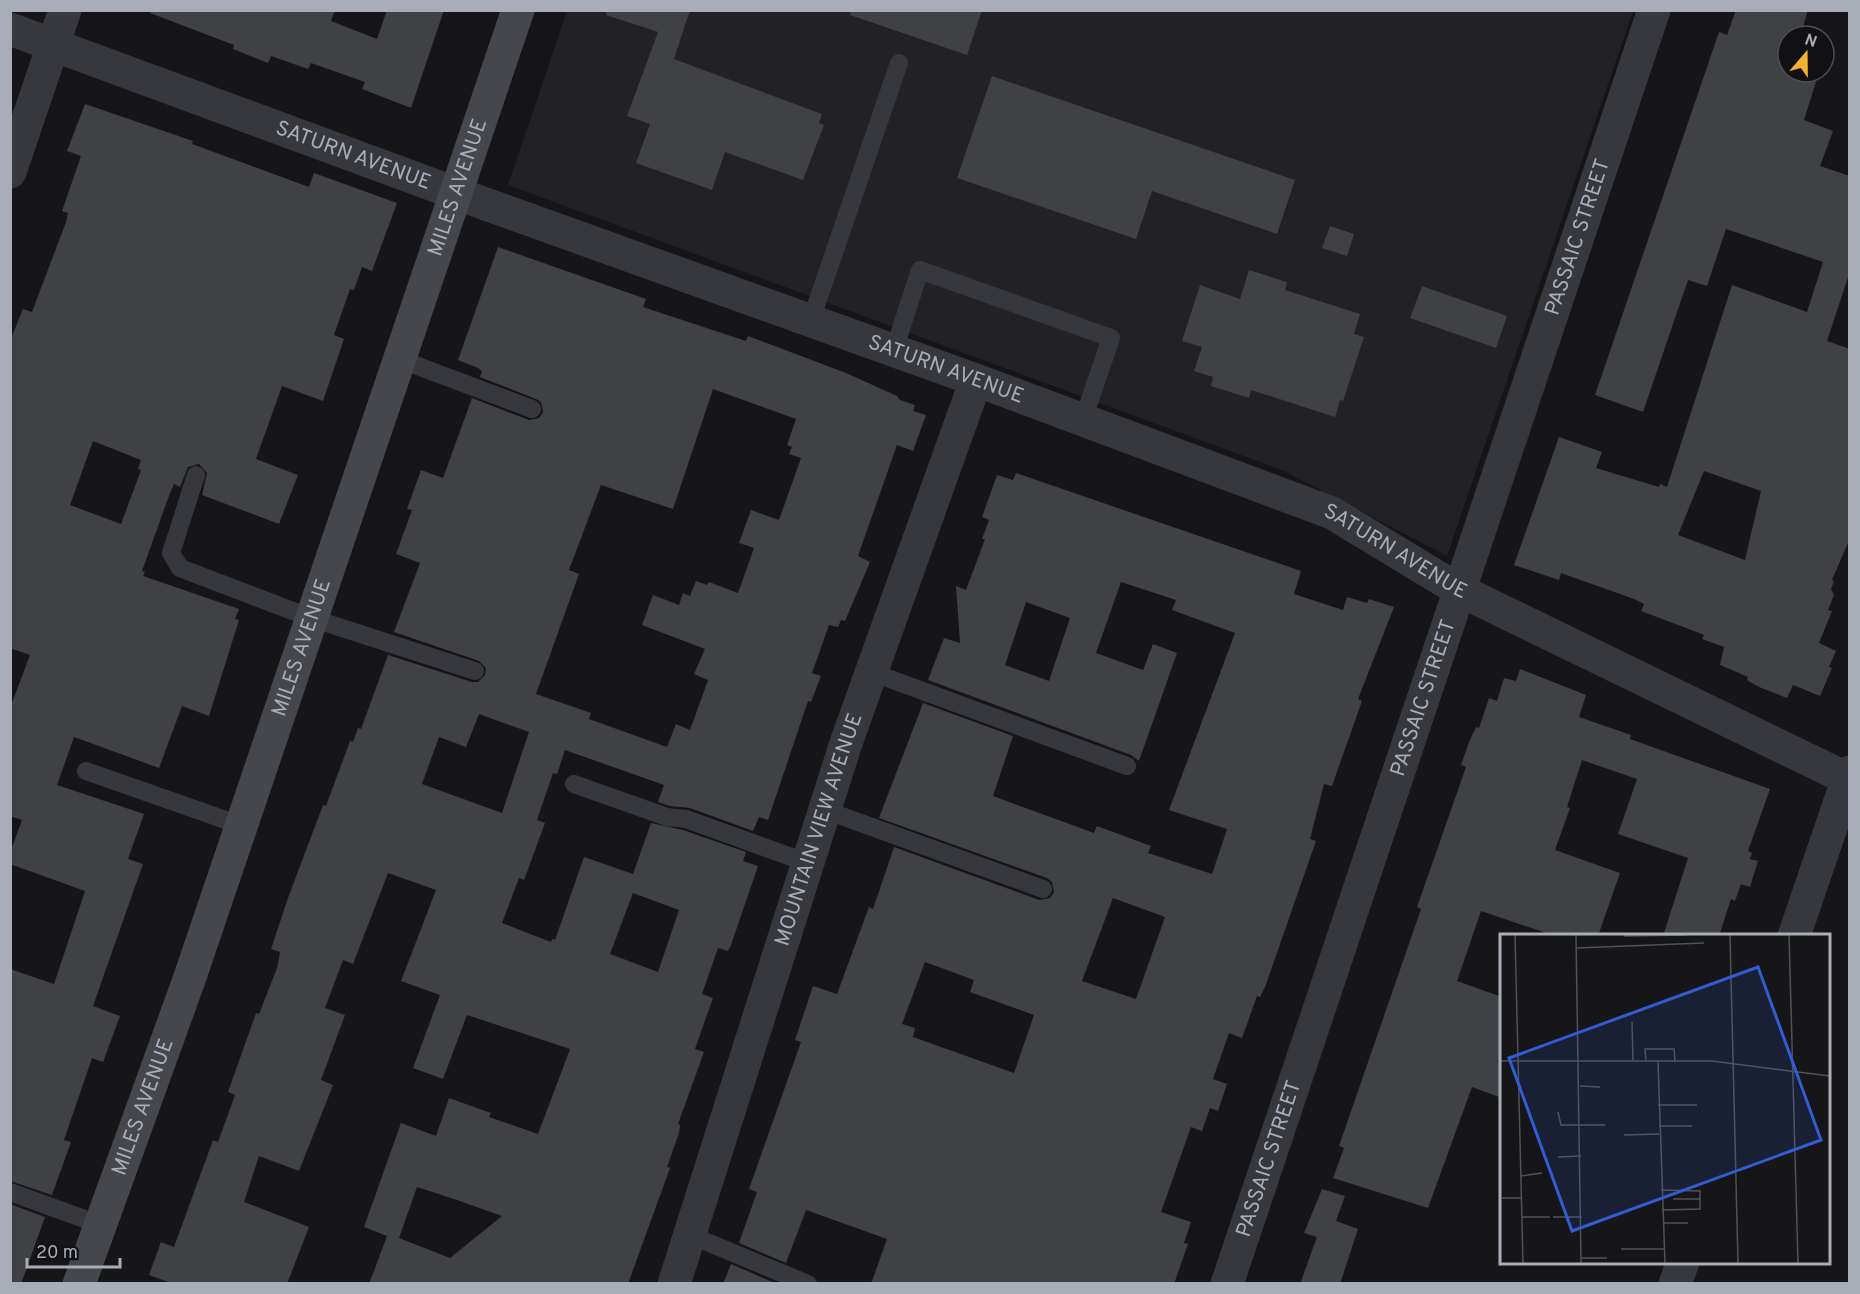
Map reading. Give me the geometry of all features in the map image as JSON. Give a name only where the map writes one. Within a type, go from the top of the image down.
[{"type":"main road","name":"MILES AVENUE","points":[[80,1284],[190,977],[518,10]]},
{"type":"street","points":[[10,172],[65,10]]},
{"type":"street","name":"PASSAIC STREET","points":[[1227,1284],[1654,10]]},
{"type":"street","name":"SATURN AVENUE","points":[[10,29],[455,193],[976,380],[1332,513],[1459,590],[1849,777]]},
{"type":"street","name":"MOUNTAIN VIEW AVENUE","points":[[674,1284],[871,672],[976,380]]},
{"type":"street","points":[[1795,934],[1849,777]]},
{"type":"street","points":[[1676,1284],[1683,1264]]},
{"type":"lane","points":[[811,320],[899,63]]},
{"type":"lane","points":[[894,350],[920,270],[1112,338],[1083,420]]},
{"type":"lane","points":[[399,359],[532,409]]},
{"type":"lane","points":[[196,476],[171,553],[180,568],[311,618],[475,671]]},
{"type":"lane","points":[[871,672],[1127,766]]},
{"type":"lane","points":[[86,771],[240,825]]},
{"type":"lane","points":[[574,784],[667,817],[686,819],[808,863]]},
{"type":"lane","points":[[825,810],[1043,889]]},
{"type":"lane","points":[[10,1192],[101,1225]]},
{"type":"lane","points":[[690,1235],[808,1284]]},
{"type":"shaded area","points":[[567,11],[1633,11],[1447,556],[1284,471],[508,185]]},
{"type":"building","points":[[151,10],[335,10],[331,21],[377,39],[387,10],[444,10],[411,108],[362,89],[365,82],[311,63],[308,69],[271,56],[268,63],[233,49],[234,45],[150,13]]},
{"type":"building","points":[[607,10],[690,10],[674,59],[822,114],[819,123],[824,125],[803,180],[725,152],[712,190],[636,163],[650,124],[627,116],[658,32],[606,15]]},
{"type":"building","points":[[851,10],[982,10],[967,55],[850,15]]},
{"type":"building","points":[[1736,10],[1808,10],[1804,24],[1776,24],[1776,84],[1815,84],[1804,120],[1833,131],[1820,166],[1850,176],[1850,271],[1827,341],[1850,349],[1850,538],[1832,580],[1834,581],[1831,589],[1834,595],[1828,610],[1832,611],[1819,643],[1836,651],[1829,667],[1832,668],[1820,696],[1793,685],[1787,698],[1759,687],[1747,680],[1748,677],[1720,665],[1724,647],[1702,639],[1704,635],[1641,611],[1644,604],[1634,599],[1561,573],[1559,580],[1514,565],[1559,437],[1602,452],[1596,468],[1659,487],[1660,484],[1667,487],[1732,285],[1807,312],[1823,262],[1726,229],[1707,286],[1688,280],[1643,412],[1595,395],[1719,32],[1727,35]],"holes":[[[1704,471],[1761,491],[1745,560],[1678,535]]]},
{"type":"building","points":[[992,76],[1295,180],[1277,234],[1152,191],[1136,239],[957,178]]},
{"type":"building","points":[[85,104],[193,141],[192,144],[309,187],[314,173],[397,203],[372,271],[362,267],[354,290],[350,289],[334,335],[344,339],[323,401],[282,386],[256,459],[298,475],[279,524],[202,495],[207,473],[199,464],[188,467],[180,487],[174,484],[170,493],[142,571],[145,572],[143,576],[239,609],[235,619],[239,620],[209,716],[182,706],[159,768],[74,737],[57,785],[144,814],[128,859],[143,864],[93,1006],[120,1016],[103,1062],[92,1058],[64,1140],[71,1142],[52,1195],[10,1181],[10,969],[54,984],[85,891],[10,864],[10,853],[22,820],[10,816],[10,708],[30,655],[10,648],[10,341],[23,309],[32,312],[66,222],[68,213],[62,211],[81,156],[67,151]],"holes":[[[93,441],[141,460],[138,469],[141,470],[121,524],[70,505]]]},
{"type":"building","points":[[1330,226],[1354,234],[1347,256],[1322,248]]},
{"type":"building","points":[[498,247],[646,299],[643,307],[746,341],[748,336],[846,373],[915,405],[913,411],[926,415],[913,451],[897,445],[858,556],[870,562],[845,621],[841,620],[838,627],[829,625],[812,673],[821,676],[811,702],[808,701],[768,820],[759,817],[753,831],[690,808],[658,802],[664,785],[565,750],[557,774],[553,773],[537,820],[545,823],[524,880],[519,878],[502,923],[551,942],[552,939],[555,940],[584,857],[633,874],[651,823],[683,830],[746,852],[743,861],[758,866],[731,945],[728,951],[718,948],[702,994],[713,998],[695,1049],[704,1052],[678,1124],[680,1125],[679,1133],[667,1167],[670,1168],[628,1284],[369,1284],[387,1236],[364,1227],[401,1123],[436,1136],[449,1098],[491,1113],[489,1117],[538,1134],[570,1049],[467,1015],[443,1079],[413,1068],[440,995],[401,981],[436,890],[388,873],[353,964],[343,960],[325,1008],[345,1015],[321,1080],[333,1085],[299,1171],[259,1156],[244,1202],[309,1227],[287,1284],[174,1284],[149,1275],[161,1242],[174,1247],[213,1140],[218,1142],[235,1095],[228,1092],[256,1013],[259,1014],[277,968],[280,952],[271,949],[288,898],[350,741],[353,742],[358,728],[361,729],[388,655],[472,682],[478,682],[485,675],[486,668],[479,661],[394,632],[420,563],[396,554],[412,510],[407,509],[421,470],[443,478],[472,398],[529,420],[539,418],[543,412],[541,402],[480,377],[482,371],[458,360]],"holes":[[[713,389],[796,419],[787,445],[792,447],[789,454],[801,458],[779,520],[751,510],[739,543],[754,548],[738,593],[709,582],[707,585],[696,581],[690,596],[683,593],[679,605],[653,595],[642,625],[705,649],[694,674],[708,680],[690,730],[676,724],[667,747],[589,719],[591,713],[536,694],[579,574],[569,570],[601,485],[673,509]],[[479,714],[529,732],[502,813],[422,784],[439,737],[466,747]],[[633,893],[679,910],[658,972],[610,954]],[[417,1187],[502,1216],[450,1258],[399,1238]]]},
{"type":"building","points":[[1249,270],[1287,282],[1285,290],[1360,314],[1354,334],[1364,337],[1343,401],[1340,400],[1335,417],[1251,390],[1249,398],[1211,386],[1213,377],[1194,371],[1202,347],[1182,341],[1200,285],[1240,299]]},
{"type":"building","points":[[1422,286],[1507,316],[1496,348],[1410,318]]},
{"type":"building","points":[[1016,473],[1301,571],[1294,594],[1343,610],[1347,597],[1367,603],[1369,599],[1394,607],[1358,699],[1362,701],[1332,786],[1324,784],[1310,839],[1316,841],[1265,987],[1260,997],[1257,996],[1242,1038],[1229,1033],[1213,1079],[1227,1084],[1218,1111],[1210,1108],[1202,1131],[1191,1127],[1161,1212],[1191,1222],[1184,1243],[1188,1244],[1174,1284],[871,1284],[887,1239],[806,1210],[786,1263],[739,1243],[757,1192],[749,1189],[801,1042],[795,1040],[813,986],[837,994],[869,907],[873,909],[894,847],[1039,900],[1050,898],[1054,892],[1052,882],[1047,878],[879,818],[923,703],[1013,736],[993,796],[1094,833],[1097,826],[1151,846],[1148,853],[1212,874],[1227,829],[1169,810],[1235,633],[1172,610],[1176,600],[1121,582],[1096,653],[1143,670],[1153,644],[1177,653],[1139,761],[1131,755],[928,680],[944,638],[960,643],[956,586],[966,590],[985,539],[982,539],[989,520],[982,517],[997,475],[1013,480]],"holes":[[[1026,602],[1070,618],[1049,681],[1005,665]],[[1113,898],[1165,917],[1136,999],[1082,981]],[[925,962],[974,980],[970,992],[1034,1015],[1014,1073],[913,1037],[915,1028],[902,1024]]]},
{"type":"building","points":[[1520,669],[1586,695],[1579,717],[1631,735],[1630,739],[1770,789],[1748,851],[1752,853],[1750,859],[1758,861],[1750,887],[1741,884],[1735,901],[1731,899],[1720,934],[1664,934],[1688,858],[1618,834],[1637,779],[1582,760],[1567,807],[1570,808],[1555,850],[1620,873],[1599,934],[1549,934],[1481,911],[1457,981],[1500,996],[1500,1097],[1472,1087],[1428,1208],[1333,1178],[1344,1148],[1339,1146],[1421,909],[1417,907],[1466,767],[1461,765],[1469,742],[1476,727],[1479,728],[1489,698],[1497,701],[1504,678],[1516,681]]},
{"type":"building","points":[[1322,1189],[1345,1196],[1336,1221],[1358,1229],[1340,1284],[1300,1284],[1317,1237],[1304,1233]]},
{"type":"building","points":[[10,1204],[45,1217],[21,1284],[10,1284]]},
{"type":"building","points":[[731,1264],[777,1284],[723,1284]]}]
